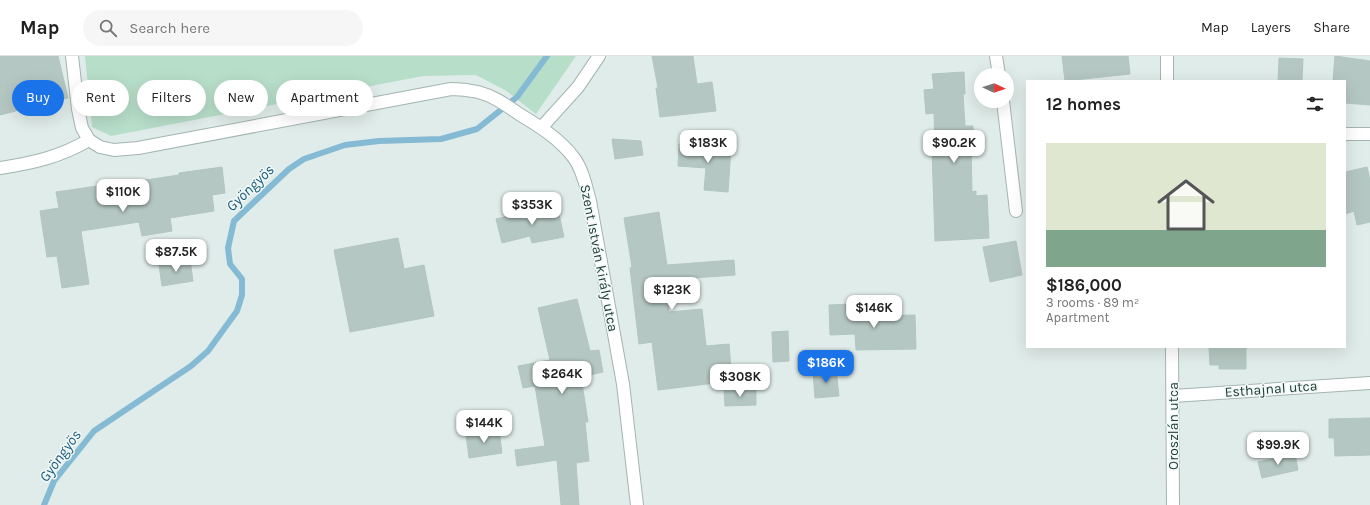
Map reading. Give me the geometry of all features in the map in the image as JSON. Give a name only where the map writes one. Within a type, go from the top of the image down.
[{"type":"street","points":[[0,168],[35,162],[55,156],[72,150],[89,140],[82,128],[78,109],[72,56]]},
{"type":"street","points":[[541,128],[578,87],[599,56]]},
{"type":"street","points":[[996,56],[998,68]]},
{"type":"street","points":[[1167,56],[1168,80]]},
{"type":"street","name":"Szent István király utca","points":[[89,140],[100,147],[114,150],[138,148],[451,89],[479,92],[496,99],[541,128],[561,143],[575,159],[584,179],[590,201],[623,384],[637,505]]},
{"type":"street","points":[[1004,108],[1016,211]]},
{"type":"street","points":[[1346,134],[1370,134]]},
{"type":"street","name":"Oroszlán utca","points":[[1172,348],[1173,505]]},
{"type":"street","name":"Esthajnal utca","points":[[1173,396],[1370,383]]},
{"type":"green space","points":[[85,56],[576,56],[536,114],[505,90],[476,75],[423,76],[373,86],[373,80],[276,80],[276,104],[268,106],[268,80],[214,80],[215,116],[111,136],[92,127],[91,116],[129,116],[129,80],[87,80]]},
{"type":"building","points":[[0,56],[58,56],[64,80],[12,80],[12,112],[0,115]]},
{"type":"building","points":[[652,56],[693,56],[697,84],[712,82],[716,111],[660,117],[656,88],[658,88]]},
{"type":"building","points":[[1062,56],[1128,56],[1130,74],[1065,80]]},
{"type":"building","points":[[1335,56],[1370,61],[1370,105],[1346,103],[1346,80],[1333,80]]},
{"type":"building","points":[[1279,58],[1303,59],[1302,80],[1278,80]]},
{"type":"building","points":[[964,72],[965,94],[963,94],[965,126],[973,126],[974,146],[971,146],[972,192],[976,191],[976,196],[987,195],[989,238],[935,241],[932,150],[935,150],[934,113],[926,114],[924,90],[934,89],[932,74]]},
{"type":"building","points":[[64,81],[68,98],[64,99]]},
{"type":"building","points":[[612,139],[641,141],[643,155],[615,159]]},
{"type":"building","points":[[679,144],[731,148],[728,192],[704,190],[706,168],[678,166]]},
{"type":"building","points":[[222,167],[225,193],[212,195],[214,211],[170,218],[172,231],[142,236],[139,222],[81,231],[89,284],[62,288],[57,256],[47,257],[40,211],[59,208],[56,192],[179,175],[179,173]]},
{"type":"building","points":[[1367,167],[1370,180],[1370,222],[1357,225],[1354,211],[1346,214],[1346,172]]},
{"type":"building","points":[[557,205],[564,237],[532,243],[530,236],[502,243],[496,219]]},
{"type":"building","points":[[659,212],[667,265],[734,260],[735,275],[665,280],[669,312],[702,309],[706,346],[729,344],[732,381],[658,390],[652,342],[639,344],[630,268],[632,267],[624,218]]},
{"type":"building","points":[[398,238],[404,269],[424,265],[434,316],[350,332],[334,250]]},
{"type":"building","points":[[1016,241],[1022,275],[990,282],[983,247]]},
{"type":"building","points":[[190,260],[193,281],[162,286],[159,265]]},
{"type":"building","points":[[577,299],[590,351],[599,350],[603,372],[581,377],[588,422],[585,422],[589,461],[576,463],[579,505],[561,505],[557,460],[517,466],[515,450],[545,446],[535,386],[523,388],[518,366],[550,360],[538,308]]},
{"type":"building","points":[[853,304],[854,316],[915,315],[916,349],[856,350],[855,334],[830,335],[829,305]]},
{"type":"building","points":[[788,331],[789,361],[773,362],[772,332]]},
{"type":"building","points":[[1209,348],[1246,348],[1246,369],[1219,369],[1219,365],[1210,365]]},
{"type":"building","points":[[836,369],[839,396],[815,398],[813,371]]},
{"type":"building","points":[[756,390],[756,405],[725,406],[724,391]]},
{"type":"building","points":[[1370,418],[1370,455],[1335,456],[1334,438],[1329,438],[1329,419]]},
{"type":"building","points":[[499,430],[502,453],[469,458],[466,434]]},
{"type":"building","points":[[1295,454],[1298,470],[1262,478],[1258,462]]},
{"type":"waterway","name":"Gyöngyös","points":[[44,505],[54,481],[94,431],[191,366],[208,351],[237,311],[242,295],[242,279],[230,264],[228,248],[234,221],[289,169],[304,159],[345,145],[379,141],[441,139],[477,129],[517,97],[547,56]]}]
